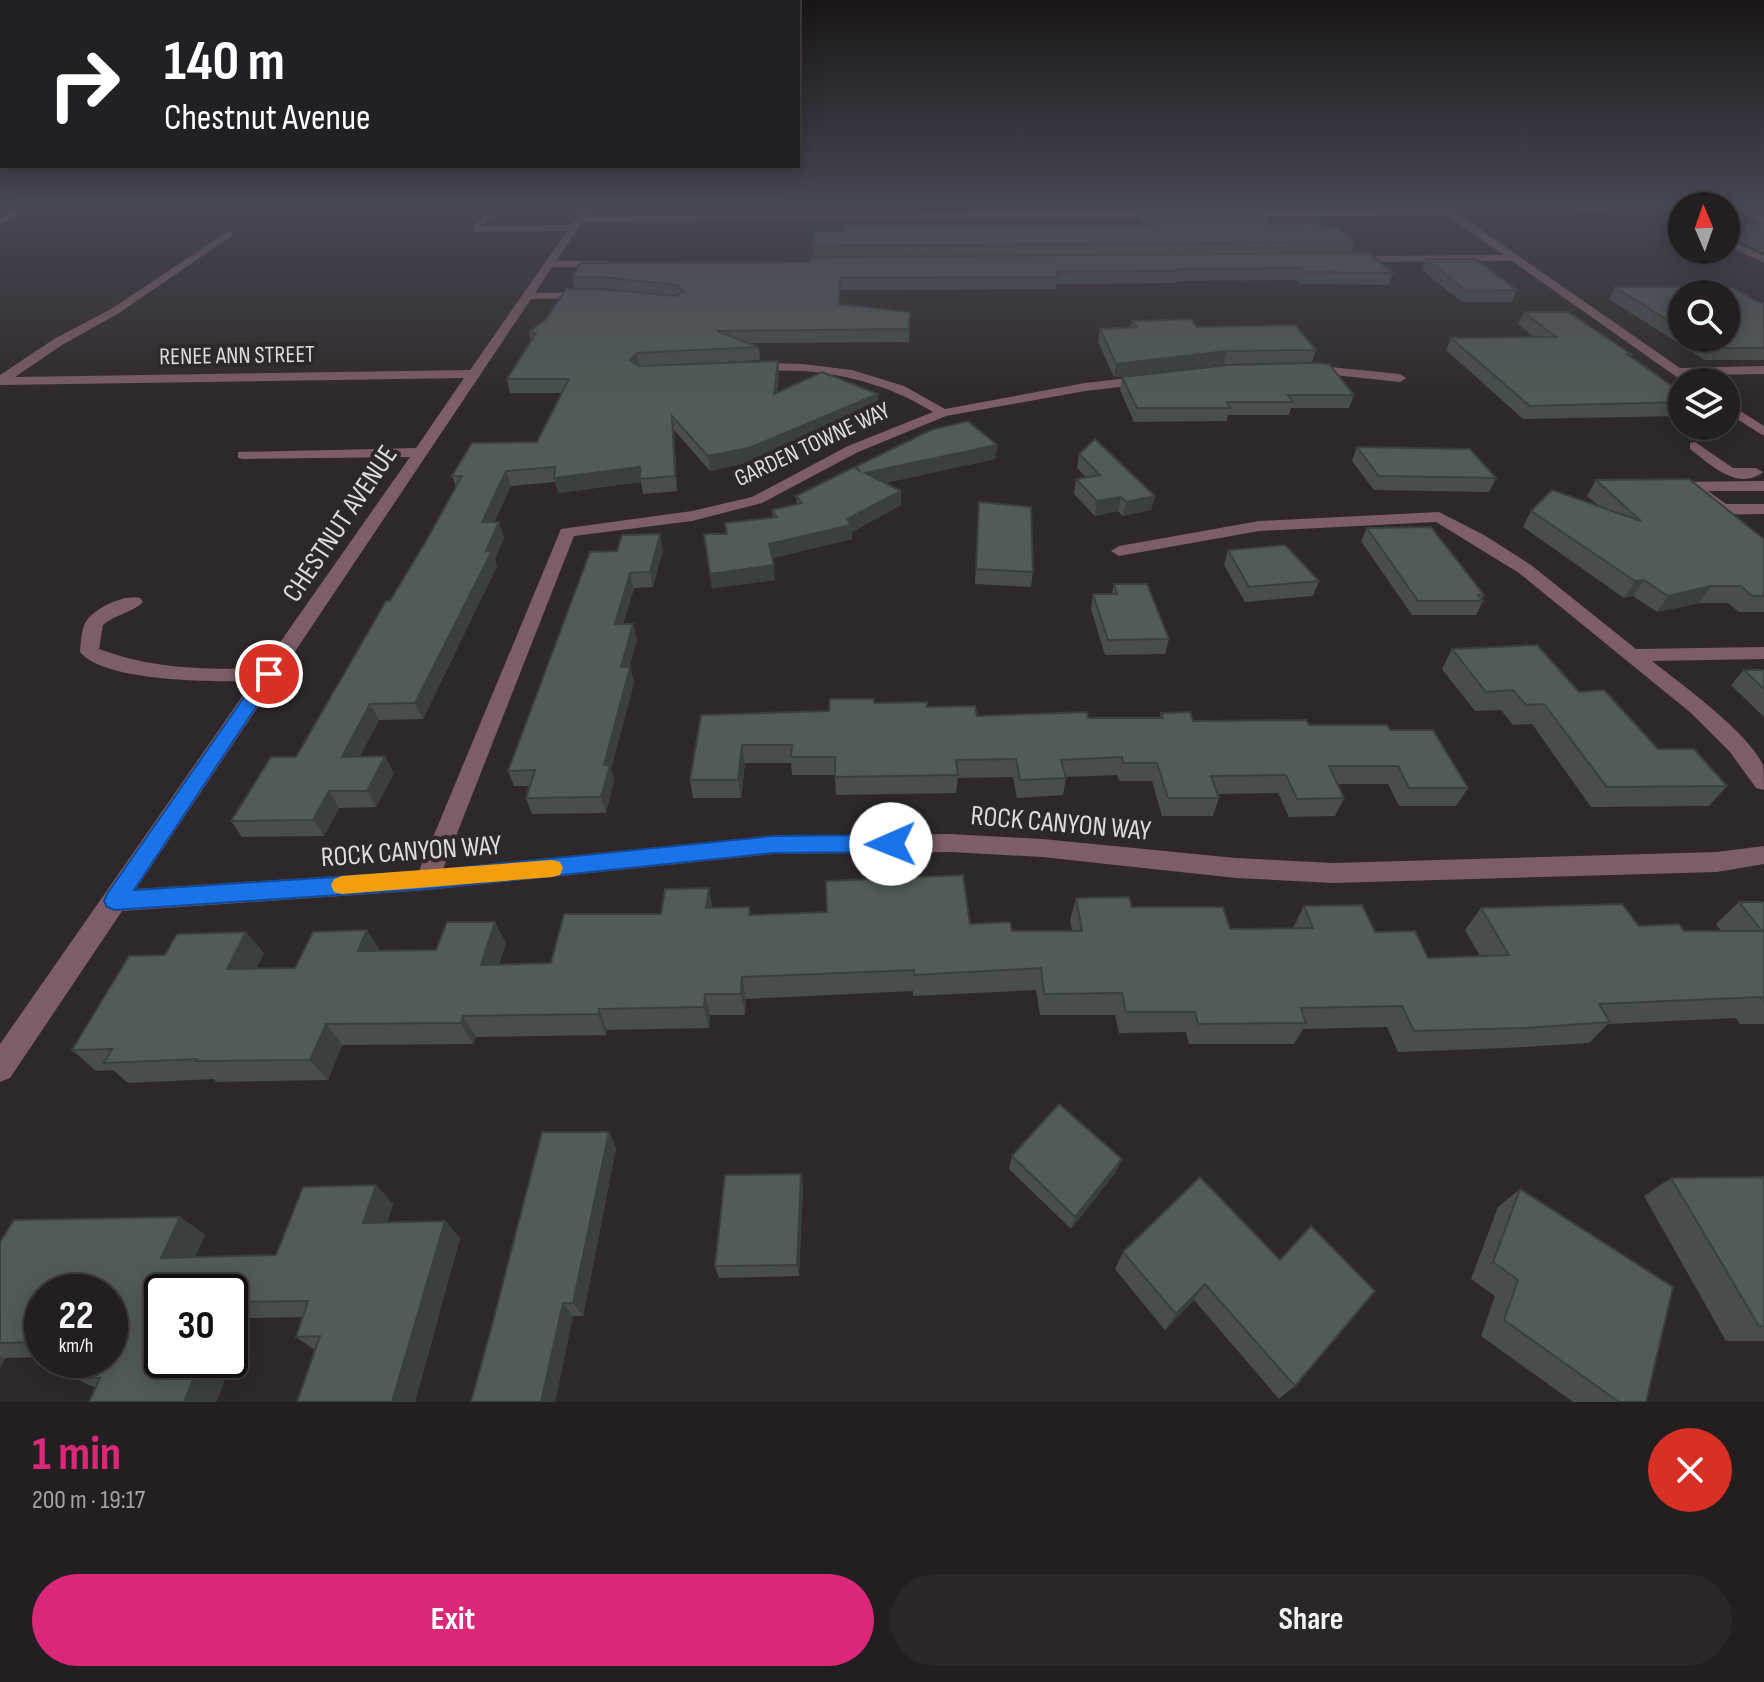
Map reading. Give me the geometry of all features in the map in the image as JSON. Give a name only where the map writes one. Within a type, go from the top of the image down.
[{"type":"street","points":[[0,381],[172,272]]},
{"type":"street","name":"CHESTNUT AVENUE","points":[[0,1068],[544,272]]},
{"type":"street","points":[[1535,272],[1672,368]]},
{"type":"street","points":[[528,296],[603,295]]},
{"type":"street","points":[[735,367],[793,366],[856,375],[902,390],[943,413]]},
{"type":"street","points":[[1288,369],[1400,378]]},
{"type":"street","points":[[1740,371],[1764,370]]},
{"type":"street","name":"RENEE ANN STREET","points":[[0,381],[474,374]]},
{"type":"street","name":"GARDEN TOWNE WAY","points":[[427,880],[567,532],[692,516],[757,500],[853,449],[943,413],[1085,387],[1160,379]]},
{"type":"street","points":[[1740,416],[1764,432]]},
{"type":"street","points":[[1695,446],[1730,473],[1761,478]]},
{"type":"street","points":[[243,455],[421,452]]},
{"type":"street","points":[[1663,487],[1695,487],[1761,478]]},
{"type":"street","points":[[1695,487],[1722,509],[1764,509]]},
{"type":"street","points":[[1119,551],[1259,526],[1439,517],[1525,569],[1633,655],[1719,727],[1764,782]]},
{"type":"street","points":[[134,602],[109,611],[94,623],[89,652],[120,665],[179,677],[269,674]]},
{"type":"street","points":[[1633,655],[1764,653]]},
{"type":"street","name":"ROCK CANYON WAY","points":[[115,901],[427,880],[773,845],[950,843],[1027,847],[1236,868],[1333,873],[1717,862],[1764,855]]},
{"type":"building","points":[[575,272],[1056,272],[1058,277],[840,278],[839,304],[910,312],[909,329],[717,331],[759,347],[637,353],[630,360],[639,366],[778,361],[774,394],[822,372],[878,394],[749,448],[708,456],[672,416],[675,476],[640,479],[640,467],[554,478],[555,467],[506,471],[482,522],[499,522],[486,551],[492,551],[415,703],[370,704],[342,757],[385,756],[367,791],[329,791],[313,820],[231,821],[271,757],[296,757],[386,601],[390,601],[426,541],[462,476],[452,476],[472,443],[537,442],[569,379],[507,379],[536,333],[529,332],[546,319],[566,289],[675,296],[684,292],[676,285],[572,277]]},
{"type":"building","points":[[1443,272],[1494,272],[1517,290],[1466,291]]},
{"type":"building","points":[[1615,287],[1668,287],[1668,320]]},
{"type":"building","points":[[1740,292],[1764,303],[1764,348],[1740,348]]},
{"type":"building","points":[[1524,312],[1568,312],[1668,383],[1668,402],[1530,406],[1451,338],[1556,337]]},
{"type":"building","points":[[1191,319],[1197,327],[1295,325],[1316,350],[1227,351],[1116,364],[1100,329],[1137,327],[1132,321]]},
{"type":"building","points":[[1329,364],[1354,395],[1288,395],[1293,402],[1227,402],[1230,408],[1137,408],[1122,377],[1229,365]]},
{"type":"building","points":[[968,421],[997,445],[865,473],[901,491],[847,519],[851,525],[769,544],[774,565],[710,574],[704,534],[727,534],[725,523],[777,517],[772,510],[802,503],[796,496],[854,467],[859,470],[857,466],[931,430]]},
{"type":"building","points":[[1095,439],[1155,496],[1126,502],[1121,497],[1097,501],[1076,479],[1100,475],[1079,454]]},
{"type":"building","points":[[1357,447],[1470,449],[1496,478],[1379,476]]},
{"type":"building","points":[[1689,479],[1764,539],[1764,596],[1752,596],[1741,586],[1711,586],[1668,596],[1644,580],[1635,581],[1531,511],[1552,490],[1641,521],[1596,480]]},
{"type":"building","points":[[979,502],[1031,507],[1033,572],[976,569]]},
{"type":"building","points":[[1431,527],[1484,595],[1478,595],[1483,601],[1418,601],[1367,528]]},
{"type":"building","points":[[660,534],[650,572],[630,573],[615,624],[633,624],[621,667],[630,667],[604,765],[610,765],[601,797],[526,798],[535,770],[508,771],[590,552],[617,551],[622,535]]},
{"type":"building","points":[[1285,545],[1319,581],[1249,587],[1228,550]]},
{"type":"building","points":[[1114,584],[1147,584],[1169,639],[1108,640],[1093,594],[1117,594]]},
{"type":"building","points":[[1537,645],[1579,692],[1604,690],[1658,749],[1694,749],[1727,786],[1607,787],[1544,704],[1526,705],[1513,690],[1486,692],[1452,649]]},
{"type":"building","points":[[1744,670],[1764,670],[1764,689]]},
{"type":"building","points":[[830,699],[874,699],[874,703],[927,702],[927,707],[975,706],[977,716],[1087,712],[1088,718],[1163,718],[1161,713],[1190,712],[1193,721],[1306,720],[1309,725],[1387,725],[1390,730],[1433,730],[1468,788],[1409,788],[1398,766],[1329,766],[1344,798],[1297,799],[1286,775],[1211,776],[1219,798],[1168,798],[1157,763],[1123,763],[1122,757],[1061,760],[1066,778],[1020,780],[1016,759],[956,760],[958,775],[835,777],[835,757],[791,757],[792,745],[742,745],[738,780],[690,780],[701,715],[829,711]]},
{"type":"building","points":[[963,875],[970,924],[1010,922],[1012,931],[1082,931],[1076,898],[1129,897],[1132,907],[1223,907],[1230,929],[1313,928],[1304,906],[1362,905],[1375,932],[1415,931],[1428,958],[1509,955],[1481,908],[1622,904],[1639,926],[1679,924],[1684,931],[1762,931],[1739,902],[1764,902],[1764,1001],[1761,997],[1599,1004],[1610,1022],[1525,1028],[1414,1031],[1402,1006],[1301,1008],[1306,1023],[1198,1024],[1195,1012],[1126,1012],[1122,993],[1044,994],[1041,968],[914,975],[914,970],[742,977],[741,994],[705,994],[704,1007],[599,1009],[598,1014],[463,1016],[461,1023],[326,1024],[310,1060],[195,1061],[197,1059],[104,1063],[112,1049],[72,1050],[129,956],[165,955],[177,934],[246,932],[227,969],[295,968],[313,932],[367,930],[358,951],[436,950],[447,922],[495,922],[481,965],[551,963],[564,914],[661,914],[665,889],[709,888],[706,908],[749,907],[749,915],[827,912],[826,881]]},
{"type":"building","points":[[1059,1104],[1122,1159],[1075,1217],[1012,1156]]},
{"type":"building","points":[[542,1132],[609,1132],[573,1303],[563,1303],[541,1402],[471,1402],[491,1329]]},
{"type":"building","points":[[801,1174],[797,1265],[715,1266],[725,1175]]},
{"type":"building","points":[[1200,1177],[1280,1260],[1311,1226],[1375,1291],[1295,1386],[1205,1284],[1176,1314],[1123,1252]]},
{"type":"building","points":[[1764,1177],[1764,1326],[1759,1326],[1671,1178]]},
{"type":"building","points":[[376,1185],[363,1223],[445,1221],[392,1402],[297,1402],[320,1336],[296,1337],[308,1301],[248,1302],[248,1274],[144,1274],[144,1378],[194,1378],[184,1402],[89,1402],[100,1378],[128,1378],[128,1274],[24,1274],[24,1342],[0,1343],[0,1242],[14,1220],[180,1217],[161,1258],[276,1255],[303,1187]]},
{"type":"building","points":[[1520,1189],[1673,1287],[1646,1402],[1619,1402],[1504,1320],[1518,1280],[1493,1262]]},
{"type":"slow traffic","points":[[342,885],[552,868]]},
{"type":"route","points":[[269,674],[115,901],[427,880],[773,845],[891,844]]}]
